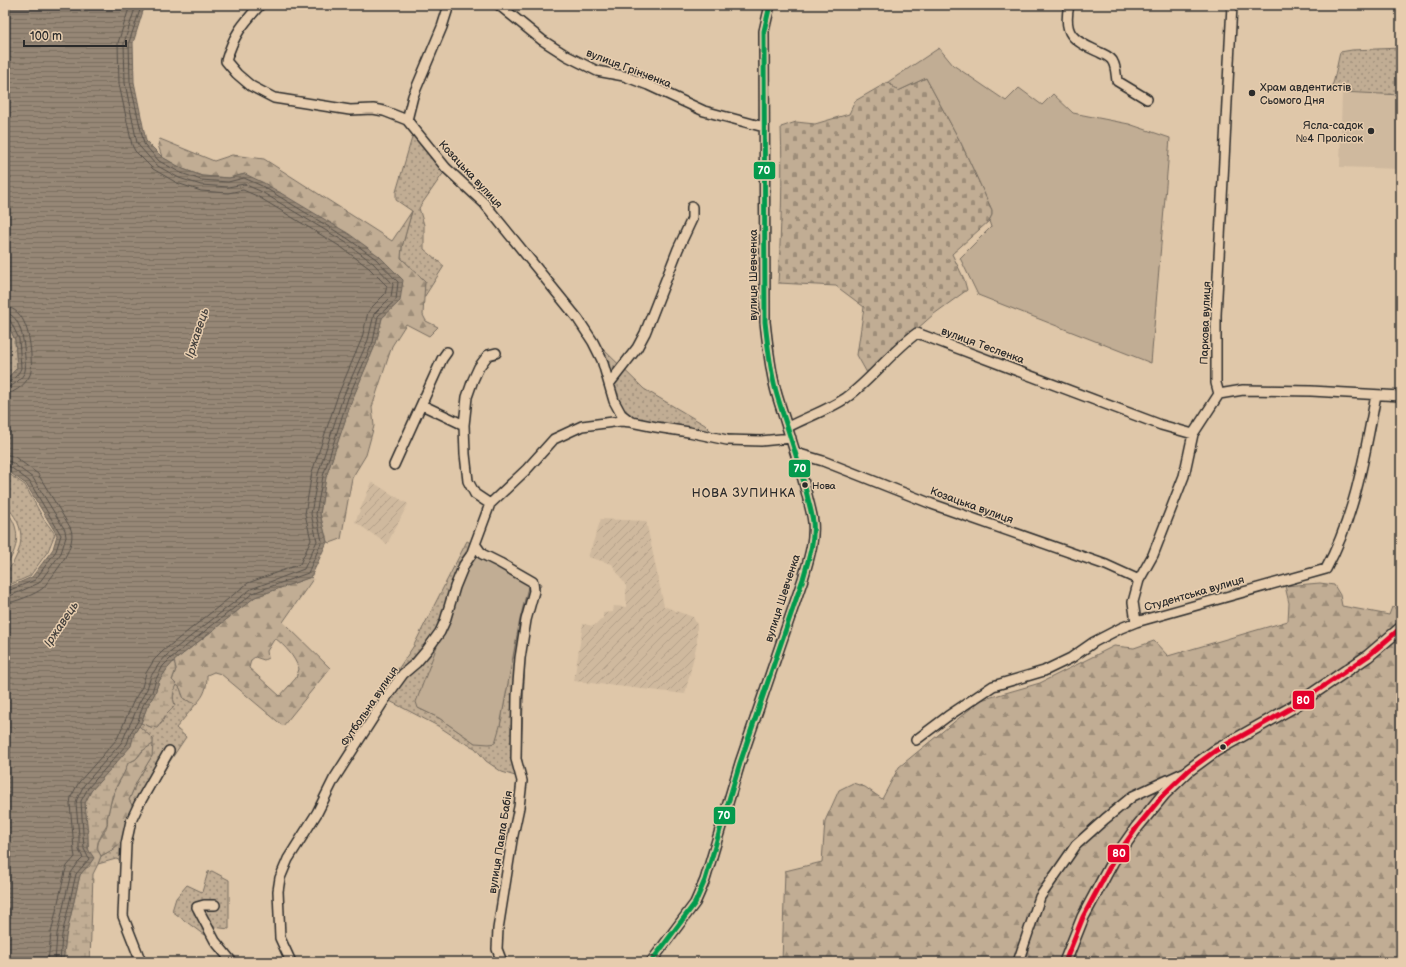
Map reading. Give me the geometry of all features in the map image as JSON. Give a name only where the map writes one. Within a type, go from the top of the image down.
[{"type":"main road","points":[[1065,962],[1083,917],[1113,861],[1164,794],[1189,770],[1229,742],[1293,707],[1368,656],[1401,628]]},
{"type":"street","name":"Козацька вулиця","points":[[260,5],[243,24],[231,43],[226,61],[237,74],[251,86],[274,98],[350,110],[373,109],[384,111],[407,120],[446,168],[484,203],[578,318],[602,360],[614,401],[621,414],[631,422]]},
{"type":"street","points":[[407,120],[413,96],[442,27],[449,5]]},
{"type":"street","name":"вулиця Грінченка","points":[[499,5],[542,40],[567,56],[597,70],[624,76],[648,85],[704,111],[764,127]]},
{"type":"street","name":"вулиця Шевченка","points":[[651,962],[695,902],[705,880],[740,762],[803,579],[813,531],[813,520],[796,453],[777,394],[769,362],[765,322],[764,31],[770,5]]},
{"type":"street","points":[[1069,5],[1067,24],[1075,39],[1084,46],[1110,58],[1114,63],[1117,81],[1147,99]]},
{"type":"street","name":"Паркова вулиця","points":[[1219,394],[1216,383],[1216,315],[1232,5]]},
{"type":"street","points":[[609,384],[637,348],[645,333],[678,249],[692,219],[692,207]]},
{"type":"street","name":"вулиця Тесленка","points":[[788,427],[821,412],[846,398],[872,375],[903,343],[917,333],[1161,425],[1193,434]]},
{"type":"street","points":[[394,465],[442,358],[447,352]]},
{"type":"street","points":[[496,353],[488,355],[479,367],[473,380],[467,397],[464,425],[468,481],[475,494],[490,504],[527,469],[554,439],[582,426],[631,422],[727,440],[761,441],[791,438]]},
{"type":"street","points":[[1136,622],[1133,602],[1139,580],[1154,555],[1181,483],[1193,434],[1219,394],[1243,390],[1311,391],[1401,396]]},
{"type":"street","name":"Студентська вулиця","points":[[916,740],[948,716],[993,686],[1044,671],[1071,658],[1094,642],[1121,628],[1136,622],[1326,569],[1350,510],[1362,467],[1376,395]]},
{"type":"street","points":[[422,405],[464,425]]},
{"type":"street","name":"Козацька вулиця","points":[[796,453],[823,461],[932,504],[1106,566],[1139,580]]},
{"type":"street","name":"Футбольна вулиця","points":[[291,962],[280,938],[278,891],[280,878],[288,859],[317,813],[334,779],[388,696],[403,674],[416,663],[440,632],[445,621],[455,587],[475,544],[490,504]]},
{"type":"street","name":"вулиця Павла Бабія","points":[[475,544],[482,554],[533,582],[534,591],[526,620],[520,658],[517,696],[516,759],[522,781],[520,807],[512,840],[498,929],[497,949],[502,962]]},
{"type":"street","points":[[141,962],[123,916],[126,844],[132,821],[139,804],[169,751]]},
{"type":"street","points":[[1018,962],[1040,897],[1076,845],[1133,796],[1189,770]]},
{"type":"street","points":[[215,905],[204,904],[198,907],[215,941],[232,962]]},
{"type":"shaded area","name":"Ясла-садок №4 Пролісок","points":[[1342,92],[1401,95],[1401,169],[1340,167]]},
{"type":"shaded area","points":[[372,482],[408,504],[387,544],[355,522]]},
{"type":"shaded area","points":[[601,519],[646,521],[664,606],[693,617],[697,625],[697,643],[685,694],[574,681],[583,624],[594,626],[603,618],[603,613],[613,612],[614,606],[626,607],[626,586],[612,564],[588,557]]},
{"type":"green space","points":[[939,48],[953,65],[1006,101],[1019,88],[1042,105],[1053,94],[1073,113],[1129,124],[1170,138],[1151,363],[978,295],[960,258],[991,227],[989,221],[992,215],[992,210],[961,143],[926,78],[898,91],[888,82]]},
{"type":"green space","points":[[1401,48],[1401,95],[1342,92],[1330,93],[1340,52],[1352,50]]},
{"type":"green space","points":[[926,78],[961,143],[992,210],[992,215],[989,221],[952,254],[964,279],[967,290],[934,314],[867,373],[857,355],[864,307],[836,286],[778,283],[782,166],[781,127],[796,122],[815,124],[849,114],[855,101],[888,82],[898,91]]},
{"type":"green space","points":[[416,124],[450,166],[419,208],[424,225],[424,249],[444,266],[423,299],[425,281],[401,258],[402,247],[412,211],[396,200],[396,192]]},
{"type":"green space","points":[[160,139],[214,161],[232,155],[264,159],[392,241],[412,211],[402,247],[401,258],[425,281],[423,315],[426,321],[438,327],[429,336],[406,324],[392,346],[372,407],[374,426],[366,455],[352,478],[341,539],[330,543],[327,542],[320,514],[326,477],[352,400],[376,343],[382,318],[400,301],[245,174],[229,178],[202,176],[183,169],[162,157],[158,145]]},
{"type":"green space","points":[[5,318],[15,340],[17,368],[5,381]]},
{"type":"green space","points":[[601,347],[644,389],[705,425],[712,432],[658,425],[628,416],[614,397]]},
{"type":"green space","points":[[5,471],[25,485],[43,518],[55,534],[48,551],[30,576],[5,587],[5,572],[16,557],[21,542],[21,535],[18,523],[5,505]]},
{"type":"green space","points":[[5,510],[14,524],[17,538],[16,546],[5,567]]},
{"type":"green space","points":[[467,541],[541,584],[530,619],[525,658],[521,755],[525,779],[502,772],[486,761],[475,748],[438,726],[380,696],[413,647]],"holes":[[[529,583],[520,619],[500,726],[475,743],[439,718],[418,708]]]},
{"type":"green space","points":[[474,555],[529,583],[520,619],[500,726],[495,743],[489,744],[475,743],[439,718],[418,708],[416,702],[467,566]]},
{"type":"green space","points":[[311,577],[313,579],[283,622],[330,668],[283,726],[221,674],[214,672],[207,675],[205,691],[196,704],[184,699],[180,688],[172,681],[176,669],[174,661],[255,597]],"holes":[[[275,638],[286,648],[299,669],[296,678],[280,696],[249,668],[251,660],[255,657],[264,660],[268,658],[267,651]]]},
{"type":"green space","points":[[1320,583],[1334,585],[1340,595],[1342,606],[1389,615],[1392,607],[1401,610],[1401,962],[782,962],[785,871],[822,862],[825,821],[839,790],[853,783],[865,787],[882,799],[899,767],[981,700],[1040,683],[1114,646],[1134,648],[1154,641],[1168,656],[1288,621],[1289,603],[1285,586]]},
{"type":"green space","points":[[174,661],[176,669],[172,680],[177,685],[173,695],[175,705],[157,728],[141,723],[159,681]]},
{"type":"green space","points":[[177,685],[180,688],[184,699],[196,704],[176,728],[186,737],[168,764],[138,816],[129,800],[137,781],[152,756],[153,739],[139,726],[141,723],[151,727],[161,724],[166,714],[173,708],[173,692]]},
{"type":"green space","points":[[139,726],[153,739],[153,744],[142,751],[136,759],[128,763],[112,797],[107,824],[98,842],[97,849],[101,856],[93,874],[90,962],[63,962],[66,936],[80,875],[90,866],[85,803],[91,791],[130,746],[134,734]]},
{"type":"green space","points":[[153,744],[152,756],[137,781],[129,800],[138,816],[131,843],[122,841],[112,850],[101,856],[98,843],[106,829],[110,804],[128,763],[135,760],[145,749]]},
{"type":"green space","points":[[122,841],[131,843],[128,863],[116,859],[98,864],[101,856],[112,850]]},
{"type":"green space","points":[[212,871],[229,880],[229,929],[213,927],[204,935],[172,911],[176,898],[187,885],[202,892],[208,872]]},
{"type":"water","name":"Іржавець","points":[[5,5],[148,5],[143,11],[133,43],[134,82],[146,141],[162,157],[183,169],[202,176],[229,178],[245,174],[264,183],[349,234],[379,256],[403,280],[400,301],[382,318],[376,343],[352,400],[326,477],[320,514],[327,542],[311,577],[255,597],[174,661],[159,681],[141,723],[134,734],[131,746],[91,791],[85,803],[88,849],[94,858],[80,875],[66,936],[63,962],[5,962],[5,589],[32,577],[53,549],[57,535],[26,484],[5,469],[5,381],[17,368],[15,340],[5,318]]},
{"type":"transit line","name":"70","points":[[651,962],[695,903],[705,880],[740,763],[803,579],[811,551],[813,536],[813,519],[804,482],[775,386],[765,322],[764,31],[770,5]]},
{"type":"transit line","name":"80","points":[[1065,962],[1083,917],[1113,861],[1137,827],[1164,794],[1189,770],[1215,751],[1293,707],[1368,656],[1401,628]]},
{"type":"place","name":"Храм авдентистів Сьомого Дня","points":[[1252,93]]},
{"type":"place","name":"Ясла-садок №4 Пролісок","points":[[1371,131]]},
{"type":"place","name":"Нова","points":[[805,485]]},
{"type":"district","name":"НОВА ЗУПИНКА","points":[[744,493]]}]
